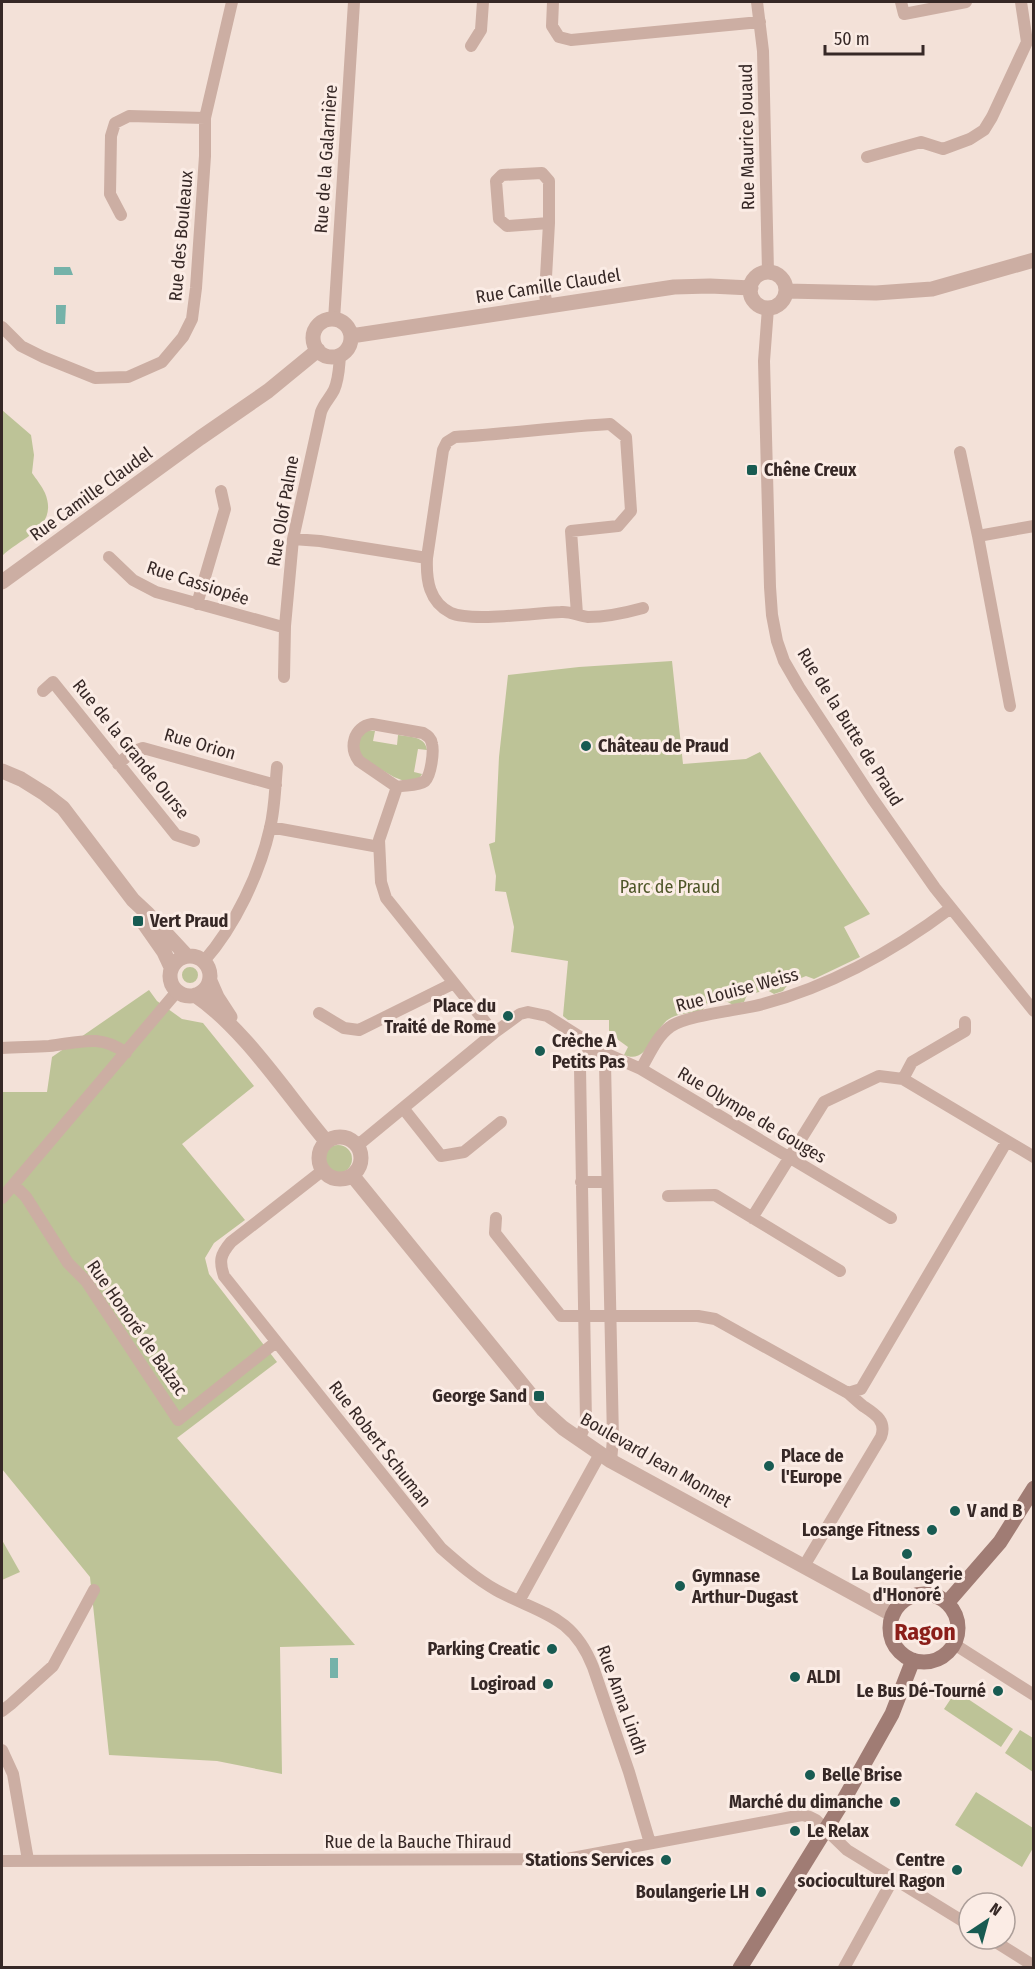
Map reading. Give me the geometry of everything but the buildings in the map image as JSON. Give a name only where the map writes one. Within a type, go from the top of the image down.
[{"type":"main road","points":[[947,1603],[996,1547],[1034,1488]]},
{"type":"main road","points":[[931,1595],[947,1603],[957,1618],[958,1627],[954,1644],[949,1652],[941,1658],[922,1662],[905,1656],[893,1641],[891,1633],[893,1615],[904,1600],[912,1596],[931,1595]]},
{"type":"main road","points":[[740,1968],[825,1831],[892,1714],[913,1660]]},
{"type":"street","name":"Rue des Bouleaux","points":[[2,327],[21,346],[95,378],[128,377],[162,362],[183,337],[192,318],[196,288],[205,156],[205,118],[232,2]]},
{"type":"street","name":"Rue de la Galarnière","points":[[334,320],[354,2]]},
{"type":"street","points":[[471,46],[480,30],[483,2]]},
{"type":"street","points":[[553,2],[552,26],[559,37],[571,40],[760,22]]},
{"type":"street","name":"Rue Maurice Jouaud","points":[[757,2],[764,75],[768,272]]},
{"type":"street","points":[[901,2],[904,14],[966,2]]},
{"type":"street","points":[[867,157],[921,142],[943,149],[970,139],[984,130],[1028,42],[1021,2]]},
{"type":"street","points":[[122,215],[110,194],[111,136],[116,123],[129,116],[205,118]]},
{"type":"street","points":[[547,306],[545,295],[549,223],[549,181],[542,173],[502,175],[496,182],[499,219],[507,226],[549,223]]},
{"type":"street","points":[[786,291],[876,293],[932,289],[1034,260]]},
{"type":"street","points":[[768,272],[781,278],[786,291],[780,303],[768,308],[754,301],[751,288],[757,276],[768,272]]},
{"type":"street","name":"Rue Camille Claudel","points":[[351,336],[674,287],[751,288]]},
{"type":"street","name":"Rue de la Butte de Praud","points":[[768,308],[764,360],[770,587],[772,615],[784,661],[872,798],[951,908],[1034,1011]]},
{"type":"street","points":[[334,320],[345,325],[351,336],[349,347],[340,356],[326,356],[318,350],[314,342],[315,330],[323,322],[334,320]]},
{"type":"street","name":"Rue Camille Claudel","points":[[2,582],[268,391],[318,350]]},
{"type":"street","name":"Rue Olof Palme","points":[[284,677],[285,626],[293,539],[321,412],[339,375],[340,356]]},
{"type":"street","points":[[577,614],[571,531],[618,526],[631,511],[626,437],[610,424],[563,427],[513,434],[454,437],[447,442],[443,450],[427,558],[426,572],[430,593],[435,601],[451,613],[467,618],[565,612],[587,617],[624,614],[643,608]]},
{"type":"street","points":[[960,452],[1010,706]]},
{"type":"street","points":[[197,604],[225,509],[221,491]]},
{"type":"street","points":[[978,536],[1034,526]]},
{"type":"street","points":[[293,539],[320,541],[427,558]]},
{"type":"street","name":"Rue Cassiopée","points":[[109,557],[124,573],[143,586],[197,604],[285,626]]},
{"type":"street","name":"Rue de la Grande Ourse","points":[[43,691],[53,682],[176,835],[194,841]]},
{"type":"street","points":[[372,724],[423,733],[429,737],[433,746],[429,776],[418,784],[397,787],[359,761],[354,755],[353,742],[356,735],[366,725],[372,724]]},
{"type":"street","name":"Rue Orion","points":[[118,764],[132,752],[143,748],[276,785]]},
{"type":"street","points":[[204,961],[249,890],[270,827],[277,767]]},
{"type":"street","points":[[2,771],[21,779],[63,808],[133,900],[186,956]]},
{"type":"street","points":[[397,787],[380,834],[381,882],[386,898],[494,1033]]},
{"type":"street","points":[[270,827],[379,847]]},
{"type":"street","points":[[2,1198],[174,995],[170,979],[171,966],[141,919],[133,900]]},
{"type":"street","name":"Rue Louise Weiss","points":[[641,1068],[663,1034],[675,1024],[764,1004],[816,986],[869,962],[927,926],[951,908]]},
{"type":"street","points":[[171,966],[176,960],[186,956],[196,956],[204,961],[217,997],[237,1031],[326,1142]]},
{"type":"street","points":[[195,996],[204,990],[210,981]]},
{"type":"street","points":[[319,1013],[344,1028],[359,1030],[454,983]]},
{"type":"street","points":[[174,989],[183,995],[195,996],[209,1005],[237,1031]]},
{"type":"street","name":"Rue Olympe de Gouges","points":[[356,1144],[363,1142],[494,1033],[520,1014],[528,1012],[547,1016],[607,1054],[641,1068],[891,1218]]},
{"type":"street","points":[[903,1079],[912,1062],[964,1031],[965,1022]]},
{"type":"street","points":[[2,1048],[49,1046],[93,1040],[105,1042],[126,1053]]},
{"type":"street","points":[[519,1601],[606,1457],[613,1439],[605,1063],[592,1045],[580,1067],[586,1423],[579,1440]]},
{"type":"street","points":[[752,1218],[824,1102],[879,1076],[903,1079],[1034,1157]]},
{"type":"street","points":[[402,1108],[441,1156],[464,1152],[501,1122]]},
{"type":"street","points":[[331,1138],[347,1138],[356,1144],[361,1159],[358,1170],[349,1178],[337,1180],[322,1171],[318,1155],[322,1146],[331,1138]]},
{"type":"street","points":[[848,1393],[861,1389],[1007,1141]]},
{"type":"street","name":"Rue Robert Schuman","points":[[322,1171],[231,1242],[222,1253],[220,1263],[224,1276],[441,1548],[478,1579],[519,1601]]},
{"type":"street","name":"Boulevard Jean Monnet","points":[[352,1175],[543,1410],[579,1440],[893,1615]]},
{"type":"street","points":[[581,1182],[607,1182]]},
{"type":"street","name":"Rue Honoré de Balzac","points":[[14,1185],[26,1197],[68,1263],[86,1281],[178,1420],[276,1342]]},
{"type":"street","points":[[668,1196],[715,1195],[840,1271]]},
{"type":"street","points":[[496,1218],[495,1233],[561,1316],[698,1316],[715,1319],[848,1393],[879,1418],[882,1422],[882,1432],[804,1566]]},
{"type":"street","points":[[2,1711],[53,1665],[94,1590]]},
{"type":"street","name":"Rue Anna Lindh","points":[[519,1601],[565,1624],[578,1637],[587,1652],[629,1772],[650,1843]]},
{"type":"street","points":[[954,1644],[1034,1695]]},
{"type":"street","points":[[2,1750],[13,1774],[28,1860]]},
{"type":"street","name":"Rue de la Bauche Thiraud","points":[[2,1861],[567,1859],[802,1815],[816,1821],[847,1850],[957,1918]]},
{"type":"street","points":[[844,1968],[892,1879]]},
{"type":"street","points":[[1010,1951],[1034,1966]]},
{"type":"green space","points":[[2,410],[31,435],[34,455],[32,473],[44,490],[48,505],[43,523],[2,556]]},
{"type":"green space","name":"Parc de Praud","points":[[672,661],[683,764],[746,759],[760,752],[870,914],[844,927],[860,957],[814,979],[806,976],[789,983],[783,991],[774,994],[767,990],[747,995],[744,1002],[733,1005],[726,1001],[707,1004],[702,1011],[673,1017],[663,1024],[645,1051],[632,1057],[624,1055],[628,1047],[617,1039],[611,1046],[609,1045],[609,1020],[568,1020],[563,1016],[568,961],[511,952],[514,927],[506,892],[495,891],[496,876],[489,844],[495,842],[499,757],[508,675],[579,667]]},
{"type":"green space","points":[[366,730],[375,731],[373,741],[397,745],[398,735],[416,738],[423,742],[427,750],[418,749],[414,772],[422,774],[419,779],[404,781],[364,760],[358,751],[359,739]]},
{"type":"green space","points":[[187,967],[193,967],[198,975],[196,981],[187,983],[182,978],[182,972]]},
{"type":"green space","points":[[149,990],[157,1001],[182,1019],[203,1023],[254,1086],[182,1144],[245,1220],[214,1243],[205,1258],[209,1274],[277,1362],[177,1438],[355,1645],[280,1647],[282,1774],[217,1761],[109,1755],[90,1577],[2,1469],[2,1092],[47,1092],[52,1057]]},
{"type":"green space","points":[[338,1145],[348,1149],[352,1159],[348,1169],[338,1173],[328,1169],[324,1159],[328,1149]]},
{"type":"green space","points":[[2,1540],[20,1572],[2,1580]]},
{"type":"green space","points":[[956,1691],[1013,1729],[1001,1747],[944,1709]]},
{"type":"green space","points":[[1020,1730],[1033,1738],[1033,1772],[1005,1753]]},
{"type":"green space","points":[[976,1792],[1033,1828],[1033,1848],[1022,1867],[955,1825]]},
{"type":"water","points":[[54,267],[70,267],[73,275],[54,275]]},
{"type":"water","points":[[56,305],[66,305],[65,324],[56,324]]},
{"type":"water","points":[[330,1658],[338,1658],[338,1678],[330,1678]]},
{"type":"place","name":"Chêne Creux","points":[[752,470]]},
{"type":"place","name":"Château de Praud","points":[[586,746]]},
{"type":"place","name":"Vert Praud","points":[[138,921]]},
{"type":"place","name":"Place du Traité de Rome","points":[[508,1016]]},
{"type":"place","name":"Crèche A Petits Pas","points":[[540,1051]]},
{"type":"place","name":"George Sand","points":[[539,1396]]},
{"type":"place","name":"Place de l'Europe","points":[[769,1466]]},
{"type":"place","name":"V and B","points":[[955,1511]]},
{"type":"place","name":"Losange Fitness","points":[[932,1530]]},
{"type":"place","name":"La Boulangerie d'Honoré","points":[[907,1554]]},
{"type":"place","name":"Gymnase Arthur-Dugast","points":[[680,1586]]},
{"type":"place","name":"Parking Creatic","points":[[552,1649]]},
{"type":"place","name":"ALDI","points":[[795,1677]]},
{"type":"place","name":"Logiroad","points":[[548,1684]]},
{"type":"place","name":"Le Bus Dé-Tourné","points":[[998,1691]]},
{"type":"place","name":"Belle Brise","points":[[810,1775]]},
{"type":"place","name":"Marché du dimanche","points":[[895,1802]]},
{"type":"place","name":"Le Relax","points":[[795,1831]]},
{"type":"place","name":"Stations Services","points":[[666,1860]]},
{"type":"place","name":"Centre socioculturel Ragon","points":[[957,1870]]},
{"type":"place","name":"Boulangerie LH","points":[[761,1892]]},
{"type":"district","name":"Ragon","points":[[925,1632]]}]
